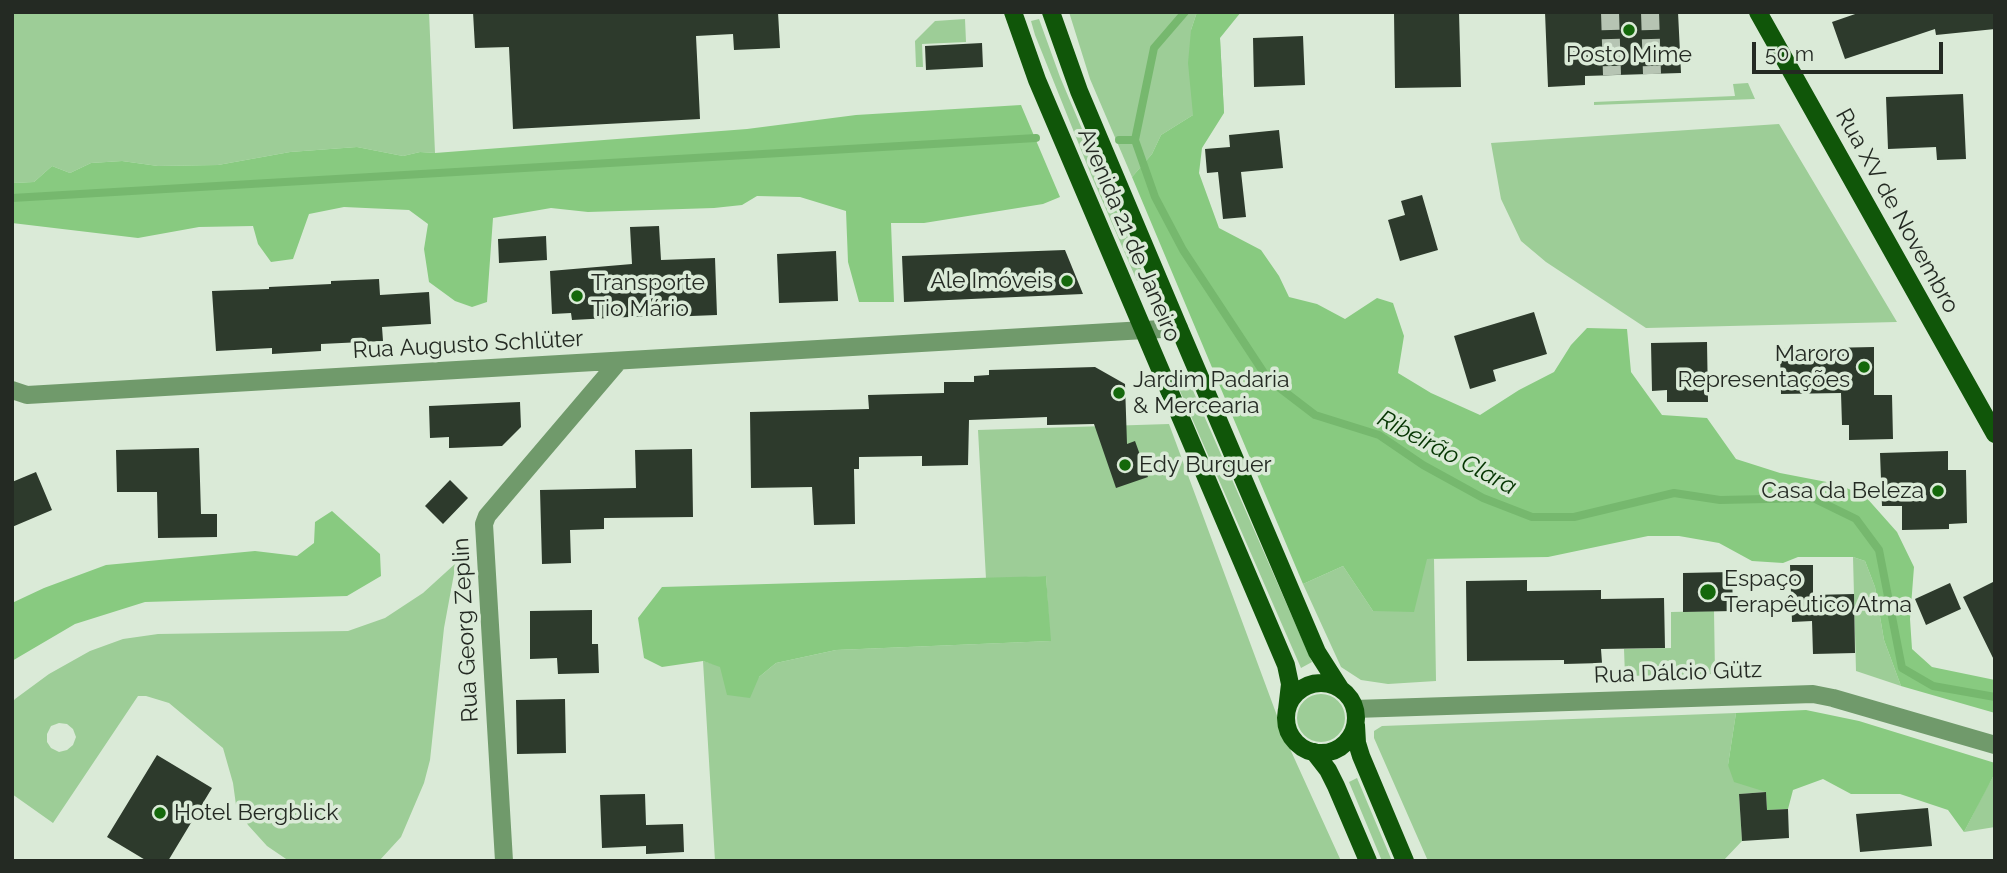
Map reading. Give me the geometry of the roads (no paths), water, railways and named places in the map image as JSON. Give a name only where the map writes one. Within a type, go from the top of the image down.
[{"type":"main road","name":"Avenida 21 de Janeiro","points":[[1013,12],[1037,80],[1286,665],[1290,684],[1287,710]]},
{"type":"main road","name":"Avenida 21 de Janeiro","points":[[1051,12],[1079,91],[1317,652],[1340,688]]},
{"type":"main road","name":"Rua XV de Novembro","points":[[1758,12],[1995,433]]},
{"type":"main road","points":[[1356,717],[1352,735],[1336,750],[1314,752],[1304,748],[1289,732],[1287,710],[1298,691],[1308,686],[1330,684],[1347,694],[1356,717],[1357,743],[1361,756],[1405,861]]},
{"type":"main road","points":[[1314,752],[1336,786],[1368,861]]},
{"type":"street","name":"Rua Augusto Schlüter","points":[[17,394],[1179,328]]},
{"type":"street","name":"Rua Georg Zeplin","points":[[504,861],[484,524],[487,516],[619,361]]},
{"type":"street","name":"Rua Dálcio Gütz","points":[[1356,717],[1812,694],[1995,745]]},
{"type":"waterway","name":"Ribeirão Clara","points":[[1185,12],[1154,48],[1135,140],[1155,197],[1183,250],[1268,379],[1315,415],[1379,435],[1423,465],[1483,498],[1532,517],[1574,517],[1674,493],[1720,500],[1813,498],[1856,519],[1879,550],[1902,668],[1933,686],[1995,697]]},
{"type":"waterway","points":[[12,198],[1036,138]]},
{"type":"waterway","points":[[1119,140],[1135,140]]},
{"type":"tunnel","points":[[1610,12],[1612,75]]},
{"type":"tunnel","points":[[1650,12],[1652,74]]},
{"type":"place","name":"Posto Mime","points":[[1629,30]]},
{"type":"place","name":"Ale Imóveis","points":[[1067,281]]},
{"type":"place","name":"Transporte Tio Mário","points":[[577,296]]},
{"type":"place","name":"Maroro Representações","points":[[1864,367]]},
{"type":"place","name":"Jardim Padaria & Mercearia","points":[[1119,393]]},
{"type":"place","name":"Edy Burguer","points":[[1125,465]]},
{"type":"place","name":"Casa da Beleza","points":[[1938,491]]},
{"type":"place","name":"Espaço Terapêutico Atma","points":[[1708,592]]},
{"type":"place","name":"Hotel Bergblick","points":[[160,813]]}]
